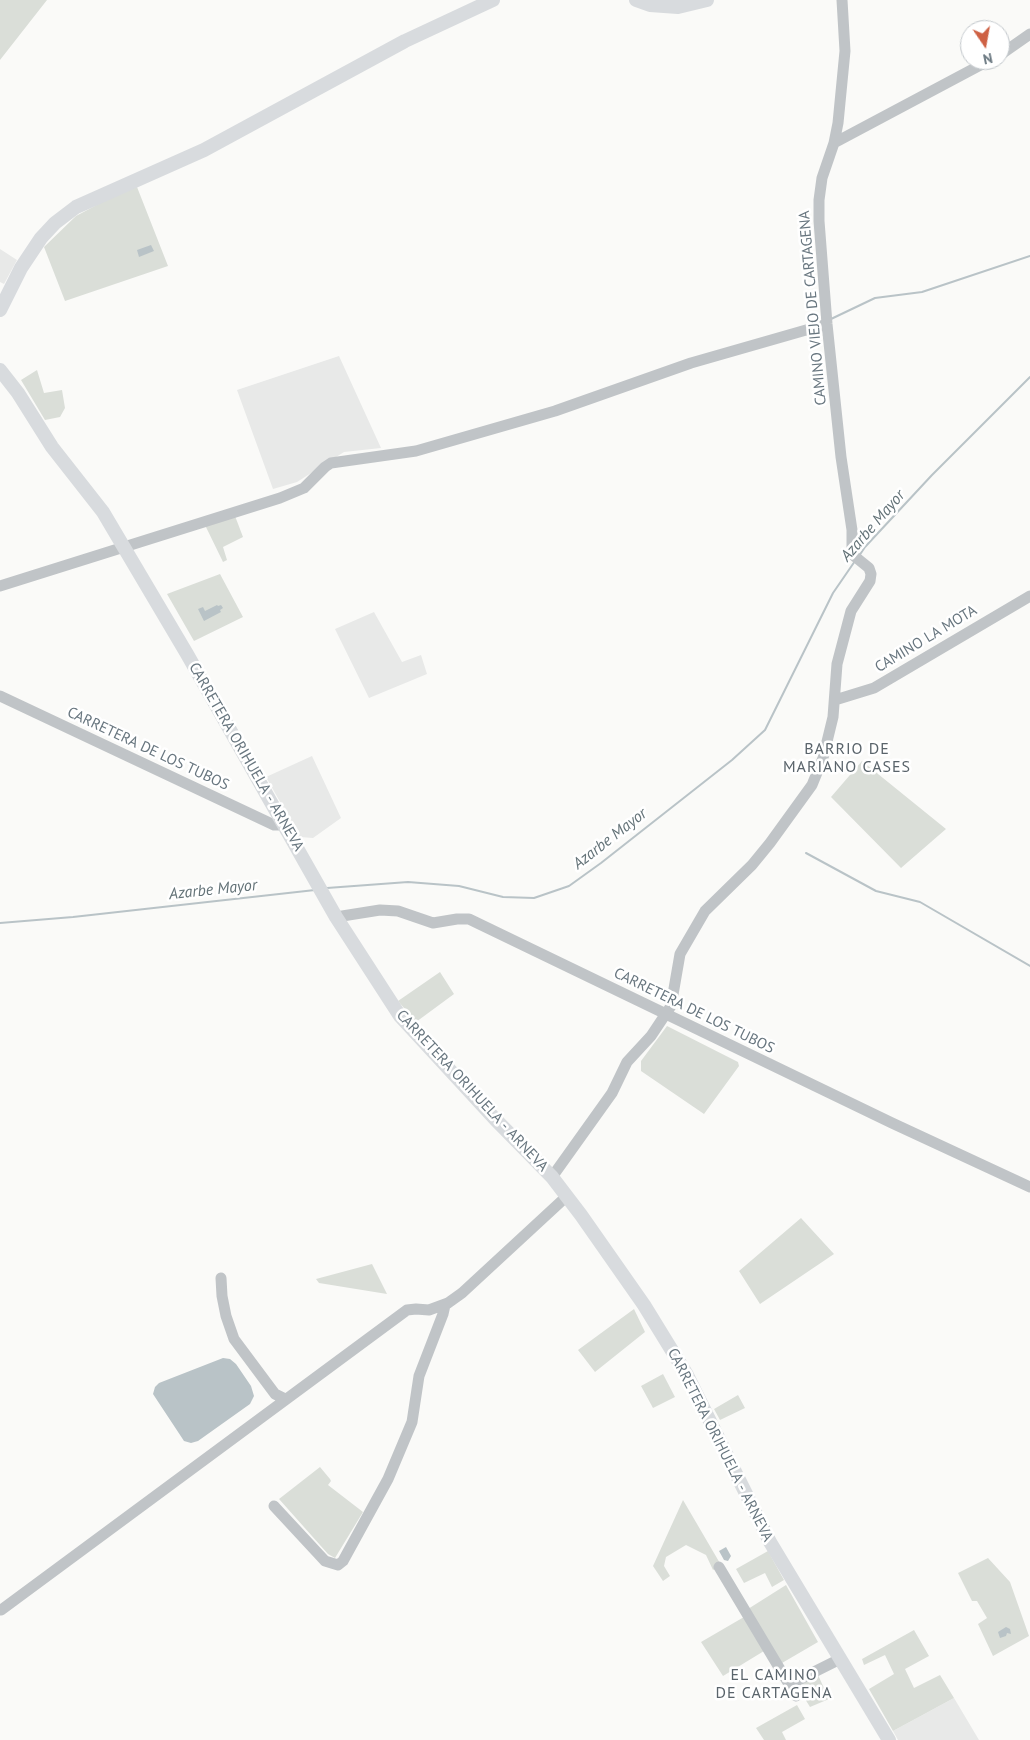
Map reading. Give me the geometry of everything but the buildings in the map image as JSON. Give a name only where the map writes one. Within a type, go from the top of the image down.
[{"type":"main road","points":[[0,310],[21,268],[41,238],[55,223],[76,207],[204,150],[397,45],[493,0]]},
{"type":"main road","points":[[636,0],[656,6],[678,7],[707,0]]},
{"type":"main road","name":"CARRETERA ORIHUELA - ARNEVA","points":[[0,370],[18,393],[52,447],[103,512],[285,825],[328,904],[400,1016],[495,1119],[552,1177],[644,1306],[687,1375],[770,1542],[889,1740]]},
{"type":"street","name":"CAMINO VIEJO DE CARTAGENA","points":[[835,700],[838,664],[851,611],[870,580],[871,574],[868,568],[853,554],[850,516],[841,457],[820,243],[819,200],[822,178],[834,143],[844,70],[845,51],[842,0]]},
{"type":"street","points":[[1010,48],[1030,34]]},
{"type":"street","points":[[834,143],[971,70]]},
{"type":"street","points":[[0,586],[123,545],[280,498],[304,488],[331,463],[425,448],[555,411],[691,363],[827,324]]},
{"type":"street","name":"CAMINO LA MOTA","points":[[835,700],[874,688],[1030,596]]},
{"type":"street","name":"CARRETERA DE LOS TUBOS","points":[[0,696],[274,825],[285,825]]},
{"type":"street","points":[[552,1177],[612,1093],[627,1062],[651,1036],[671,1006],[680,954],[695,926],[712,902],[752,865],[812,785],[824,758],[835,700]]},
{"type":"street","name":"CARRETERA DE LOS TUBOS","points":[[336,917],[380,910],[398,911],[433,923],[457,919],[469,920],[665,1015],[1030,1187]]},
{"type":"street","points":[[1,1610],[407,1310],[429,1310],[445,1305],[462,1292],[567,1196]]},
{"type":"street","points":[[221,1278],[226,1316],[234,1339],[275,1394],[285,1399]]},
{"type":"street","points":[[274,1506],[325,1561],[338,1565],[343,1561],[388,1479],[412,1422],[419,1376],[445,1305]]},
{"type":"street","points":[[719,1567],[796,1696]]},
{"type":"street","points":[[790,1684],[840,1659]]},
{"type":"shaded area","points":[[0,0],[47,0],[0,60]]},
{"type":"shaded area","points":[[137,187],[168,266],[65,301],[44,247],[76,216],[106,200]]},
{"type":"shaded area","points":[[151,245],[154,251],[139,257],[137,250]]},
{"type":"shaded area","points":[[0,249],[17,260],[4,284],[0,282]]},
{"type":"shaded area","points":[[339,356],[381,448],[344,452],[297,482],[273,489],[237,390]]},
{"type":"shaded area","points":[[37,370],[44,393],[62,390],[65,408],[60,417],[45,420],[21,380]]},
{"type":"shaded area","points":[[235,516],[243,537],[223,547],[227,560],[223,562],[205,525]]},
{"type":"shaded area","points":[[220,574],[243,617],[194,641],[167,594]]},
{"type":"shaded area","points":[[221,605],[223,608],[220,610],[221,612],[204,621],[198,609],[203,607],[205,611]]},
{"type":"shaded area","points":[[374,612],[402,662],[421,655],[427,674],[369,698],[335,629]]},
{"type":"shaded area","points":[[312,756],[341,818],[313,838],[300,837],[266,777]]},
{"type":"shaded area","points":[[862,761],[946,829],[901,868],[831,797]]},
{"type":"shaded area","points":[[440,972],[454,994],[416,1022],[398,1001]]},
{"type":"shaded area","points":[[667,1026],[738,1062],[739,1066],[704,1114],[641,1071],[641,1061]]},
{"type":"shaded area","points":[[801,1218],[834,1254],[760,1304],[739,1271]]},
{"type":"shaded area","points":[[372,1264],[387,1294],[319,1283],[316,1279]]},
{"type":"shaded area","points":[[634,1309],[645,1332],[595,1372],[578,1350]]},
{"type":"shaded area","points":[[223,1358],[230,1359],[236,1364],[251,1386],[254,1396],[250,1404],[198,1441],[191,1443],[184,1441],[153,1394],[155,1387],[159,1383]]},
{"type":"shaded area","points":[[663,1374],[675,1397],[653,1408],[641,1386]]},
{"type":"shaded area","points":[[738,1395],[745,1408],[720,1420],[714,1409]]},
{"type":"shaded area","points":[[320,1467],[331,1481],[328,1485],[363,1512],[335,1558],[328,1554],[279,1499]]},
{"type":"shaded area","points":[[683,1500],[721,1565],[713,1570],[706,1555],[686,1545],[666,1557],[664,1566],[670,1576],[663,1581],[653,1566]]},
{"type":"shaded area","points":[[726,1547],[731,1556],[728,1561],[724,1560],[719,1551]]},
{"type":"shaded area","points":[[768,1551],[784,1580],[772,1587],[765,1573],[744,1583],[736,1569]]},
{"type":"shaded area","points":[[988,1558],[1010,1582],[1029,1636],[993,1656],[978,1624],[987,1618],[977,1601],[972,1601],[958,1573]]},
{"type":"shaded area","points":[[786,1585],[818,1642],[782,1663],[748,1609]]},
{"type":"shaded area","points":[[744,1617],[764,1651],[723,1676],[701,1642]]},
{"type":"shaded area","points":[[1006,1627],[1010,1629],[1011,1634],[1007,1633],[1006,1636],[1000,1638],[998,1632]]},
{"type":"shaded area","points":[[914,1630],[929,1656],[905,1669],[914,1688],[940,1675],[954,1698],[893,1731],[869,1689],[894,1674],[885,1655],[864,1665],[862,1659]]},
{"type":"shaded area","points":[[818,1675],[829,1699],[810,1707],[797,1686]]},
{"type":"shaded area","points":[[954,1698],[979,1740],[898,1740],[893,1731]]},
{"type":"shaded area","points":[[797,1705],[805,1719],[782,1732],[786,1740],[764,1740],[756,1728]]},
{"type":"waterway","points":[[831,319],[875,298],[922,292],[1030,256]]},
{"type":"waterway","name":"Azarbe Mayor","points":[[859,556],[865,547],[932,475],[1030,377]]},
{"type":"waterway","name":"Azarbe Mayor","points":[[327,888],[408,882],[459,886],[503,897],[534,898],[569,886],[732,760],[765,730],[833,593],[855,561]]},
{"type":"waterway","points":[[806,853],[876,891],[920,902],[1030,966]]},
{"type":"waterway","name":"Azarbe Mayor","points":[[0,923],[73,917],[315,890]]},
{"type":"district","name":"BARRIO DE MARIANO CASES","points":[[847,758]]},
{"type":"district","name":"EL CAMINO DE CARTAGENA","points":[[774,1684]]}]
